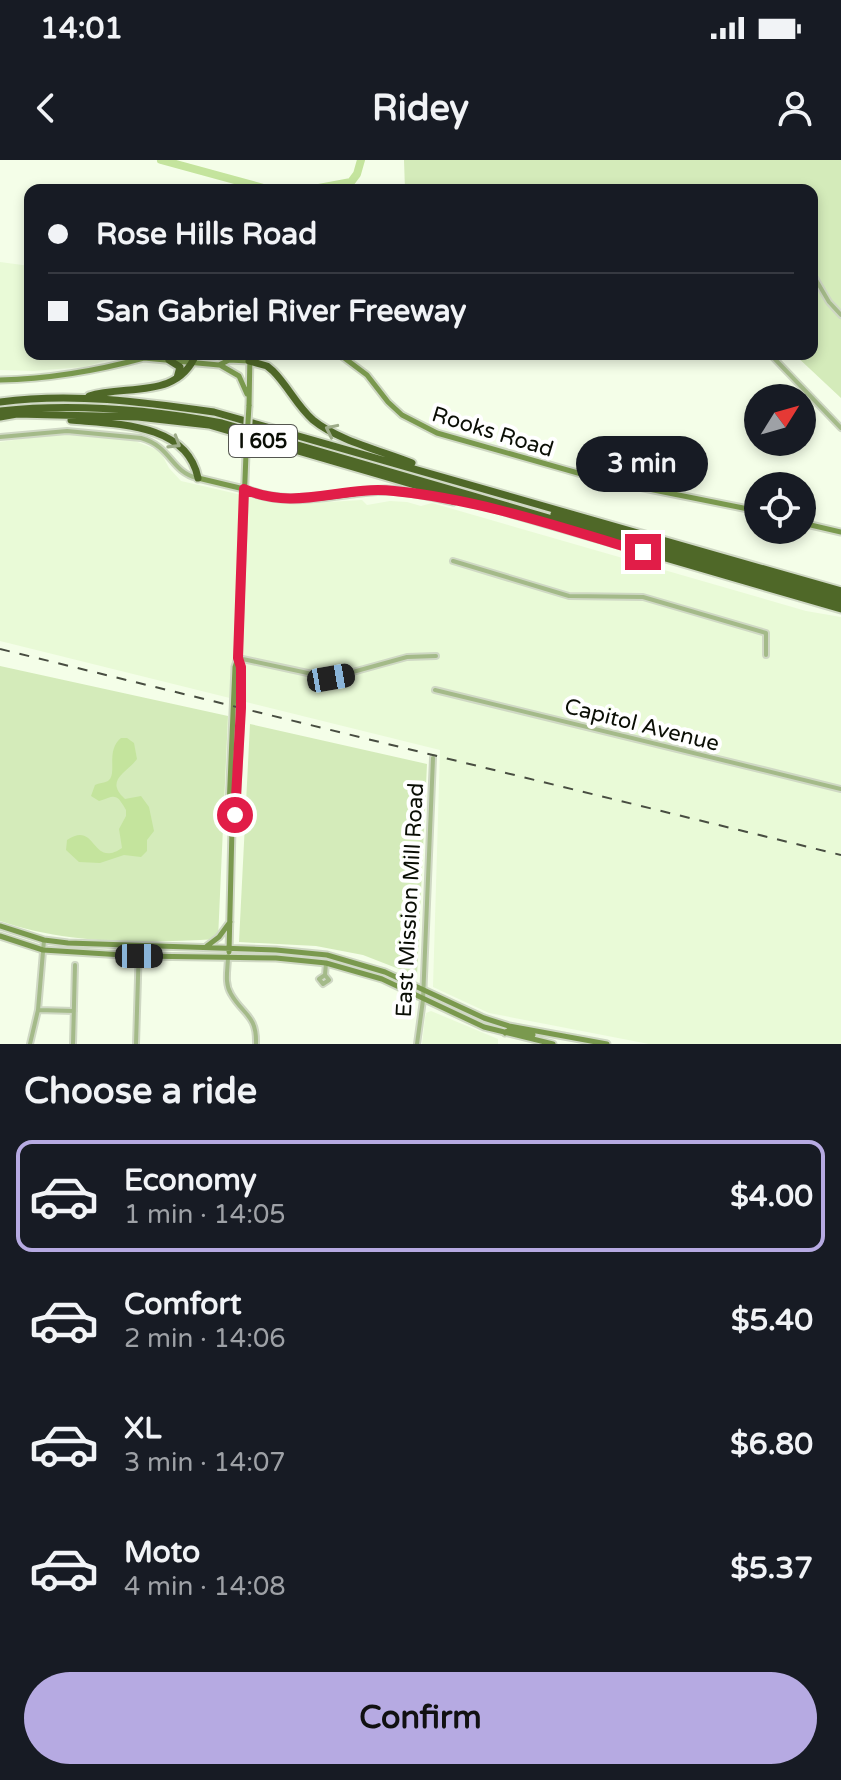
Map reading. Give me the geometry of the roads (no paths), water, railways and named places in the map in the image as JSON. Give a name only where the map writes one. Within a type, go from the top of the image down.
[{"type":"highway","points":[[169,360],[180,367],[177,378]]},
{"type":"highway","points":[[83,398],[102,392],[155,388],[184,374],[193,360]]},
{"type":"highway","points":[[255,360],[273,371],[316,422],[335,433],[455,480]]},
{"type":"highway","name":"I 605","points":[[0,402],[83,398],[214,412],[841,591]]},
{"type":"highway","points":[[0,412],[46,404],[121,405],[131,401]]},
{"type":"highway","points":[[0,412],[93,407],[143,410],[222,423],[841,606]]},
{"type":"highway","name":"I 605","points":[[0,412],[138,417],[209,425],[841,606]]},
{"type":"highway","points":[[17,414],[154,432],[188,451],[198,478]]},
{"type":"highway","points":[[377,458],[387,466],[841,597]]},
{"type":"highway","points":[[244,489],[294,500],[391,490],[502,510]]},
{"type":"main road","points":[[0,380],[58,377],[130,360]]},
{"type":"main road","points":[[201,360],[239,376],[248,396]]},
{"type":"main road","points":[[219,365],[229,360]]},
{"type":"main road","points":[[229,952],[232,828],[229,807],[249,360]]},
{"type":"main road","name":"Rooks Road","points":[[347,360],[367,375],[402,415],[437,433],[599,479],[744,508]]},
{"type":"main road","points":[[198,478],[244,489]]},
{"type":"main road","points":[[816,526],[841,532]]},
{"type":"main road","points":[[203,948],[217,939],[231,921]]},
{"type":"main road","points":[[0,926],[44,940],[203,948],[284,958],[326,959],[382,979],[464,1020],[504,1034],[553,1044]]},
{"type":"main road","points":[[0,936],[43,950],[139,956],[229,952],[326,959],[385,972],[484,1018],[546,1035],[607,1044]]},
{"type":"main road","points":[[504,1034],[509,1030],[535,1036],[546,1035]]},
{"type":"street","points":[[818,283],[841,315]]},
{"type":"street","points":[[776,360],[841,428]]},
{"type":"street","points":[[0,437],[67,431],[141,438],[153,441],[167,452],[182,473],[198,478]]},
{"type":"street","points":[[453,561],[569,596],[643,597],[766,633],[766,655]]},
{"type":"street","points":[[238,658],[331,678],[351,675],[407,657],[436,656]]},
{"type":"street","name":"Capitol Avenue","points":[[435,690],[841,789]]},
{"type":"street","name":"East Mission Mill Road","points":[[417,1044],[423,1000],[433,758]]},
{"type":"street","points":[[30,1044],[38,1010],[44,940]]},
{"type":"street","points":[[136,1044],[139,945]]},
{"type":"street","points":[[229,952],[227,984],[231,996],[252,1018],[257,1031],[256,1044]]},
{"type":"street","points":[[325,973],[326,959]]},
{"type":"street","points":[[73,1044],[75,965]]},
{"type":"street","points":[[38,1010],[74,1011]]},
{"type":"waterway","points":[[161,160],[249,184]]},
{"type":"waterway","points":[[340,184],[351,182],[361,160]]},
{"type":"railway","points":[[0,649],[841,855]]}]
